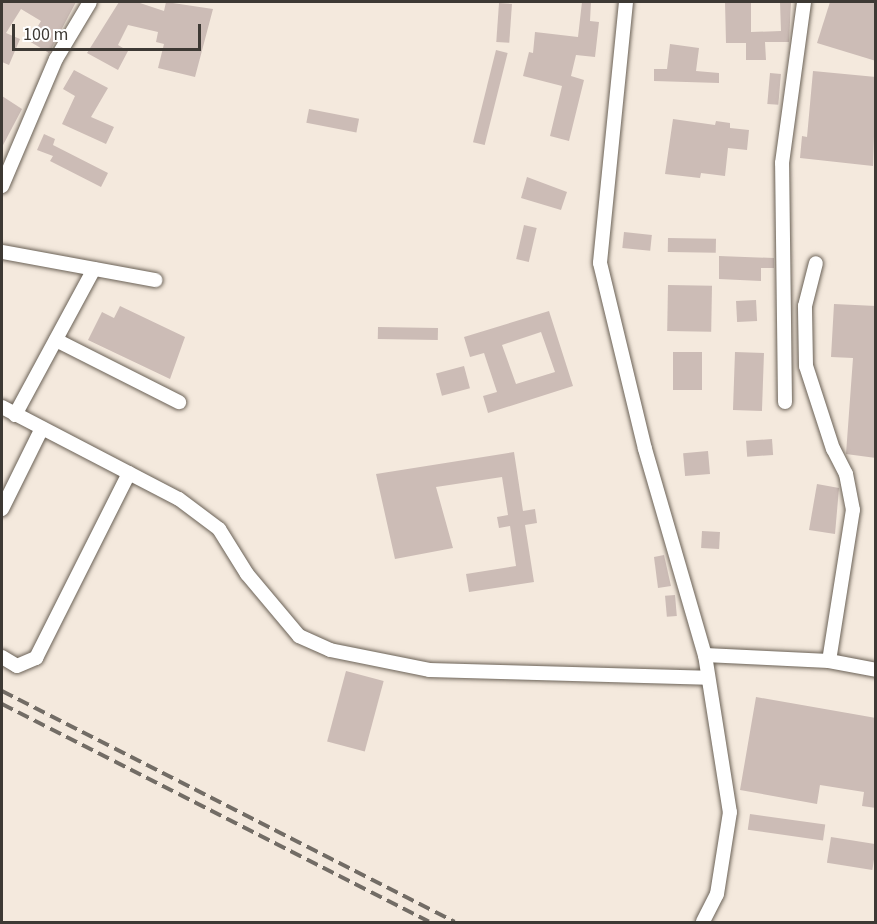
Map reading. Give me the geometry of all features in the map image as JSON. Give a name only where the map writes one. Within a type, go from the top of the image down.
[{"type":"street","points":[[2,186],[57,59],[90,2]]},
{"type":"street","points":[[626,2],[600,263],[645,449],[705,655],[729,812],[717,894],[703,922]]},
{"type":"street","points":[[785,402],[782,163],[804,2]]},
{"type":"street","points":[[2,252],[155,280]]},
{"type":"street","points":[[816,263],[805,306],[806,366],[833,449],[846,474],[853,510],[829,661]]},
{"type":"street","points":[[15,415],[94,269]]},
{"type":"street","points":[[56,340],[180,402]]},
{"type":"street","points":[[2,407],[179,499],[219,529],[247,574],[299,636],[330,650],[429,669],[707,678]]},
{"type":"street","points":[[2,509],[42,428]]},
{"type":"street","points":[[2,657],[17,666],[36,658],[129,473]]},
{"type":"street","points":[[705,655],[829,661],[876,670]]},
{"type":"building","points":[[2,2],[76,2],[49,53],[29,41],[41,21],[21,9],[6,33],[20,39],[9,65],[2,62]]},
{"type":"building","points":[[119,2],[137,2],[164,11],[166,2],[213,9],[195,77],[158,68],[164,44],[156,42],[158,32],[128,25],[118,45],[128,51],[118,70],[87,53]]},
{"type":"building","points":[[582,2],[591,2],[590,21],[599,22],[595,57],[576,55],[571,76],[584,80],[569,141],[550,136],[562,86],[523,76],[529,52],[533,53],[535,32],[578,37]]},
{"type":"building","points":[[725,2],[751,2],[751,32],[781,31],[780,2],[791,2],[789,42],[765,42],[766,60],[746,60],[746,43],[726,43]]},
{"type":"building","points":[[830,2],[876,2],[876,61],[817,43]]},
{"type":"building","points":[[499,3],[512,4],[509,43],[496,42]]},
{"type":"building","points":[[670,44],[699,48],[696,71],[719,73],[719,83],[654,81],[654,69],[667,69]]},
{"type":"building","points":[[496,50],[508,53],[485,145],[473,142]]},
{"type":"building","points":[[74,70],[108,88],[91,117],[114,127],[106,144],[62,124],[75,96],[63,89]]},
{"type":"building","points":[[813,71],[876,77],[873,166],[800,158],[802,136],[807,137]]},
{"type":"building","points":[[770,73],[781,74],[778,105],[767,104]]},
{"type":"building","points":[[2,96],[22,109],[2,147]]},
{"type":"building","points":[[309,109],[359,119],[356,132],[306,123]]},
{"type":"building","points":[[673,119],[715,125],[716,121],[730,123],[730,128],[749,130],[747,150],[728,148],[725,176],[701,173],[700,178],[665,174]]},
{"type":"building","points":[[44,134],[55,139],[53,145],[108,173],[101,187],[50,161],[53,156],[37,150]]},
{"type":"building","points":[[527,177],[567,192],[561,210],[521,198]]},
{"type":"building","points":[[524,225],[537,228],[529,262],[516,259]]},
{"type":"building","points":[[624,232],[652,235],[650,251],[622,248]]},
{"type":"building","points":[[668,238],[716,239],[716,253],[668,252]]},
{"type":"building","points":[[719,256],[774,258],[774,268],[761,268],[761,281],[719,279]]},
{"type":"building","points":[[668,285],[712,286],[711,332],[667,331]]},
{"type":"building","points":[[756,300],[757,321],[737,322],[736,301]]},
{"type":"building","points":[[834,304],[876,306],[876,458],[846,454],[853,358],[831,357]]},
{"type":"building","points":[[120,306],[185,337],[170,379],[88,340],[102,312],[114,318]]},
{"type":"building","points":[[549,311],[573,386],[488,413],[483,396],[497,392],[484,353],[470,357],[464,337]],"holes":[[[541,332],[555,372],[516,384],[502,345]]]},
{"type":"building","points":[[378,327],[438,328],[438,340],[378,339]]},
{"type":"building","points":[[673,352],[702,352],[702,390],[673,390]]},
{"type":"building","points":[[735,352],[764,353],[762,411],[733,410]]},
{"type":"building","points":[[464,366],[470,388],[442,396],[436,374]]},
{"type":"building","points":[[772,439],[773,455],[747,457],[746,441]]},
{"type":"building","points":[[708,451],[710,474],[685,476],[683,453]]},
{"type":"building","points":[[514,452],[523,511],[535,509],[537,523],[525,525],[534,582],[469,592],[466,574],[516,566],[510,526],[499,528],[497,517],[508,515],[502,477],[436,487],[453,548],[395,559],[376,474]]},
{"type":"building","points":[[817,484],[839,488],[835,534],[809,530]]},
{"type":"building","points":[[702,531],[720,532],[719,549],[701,548]]},
{"type":"building","points":[[664,555],[671,586],[658,588],[654,557]]},
{"type":"building","points":[[675,595],[677,616],[667,617],[665,596]]},
{"type":"building","points":[[346,671],[384,681],[365,752],[327,742]]},
{"type":"building","points":[[756,697],[876,718],[876,808],[862,806],[864,792],[820,785],[817,804],[740,790]]},
{"type":"building","points":[[750,814],[825,825],[823,840],[748,830]]},
{"type":"building","points":[[831,837],[876,844],[872,870],[827,863]]},
{"type":"railway","points":[[2,691],[455,922]]},
{"type":"railway","points":[[2,704],[429,922]]}]
